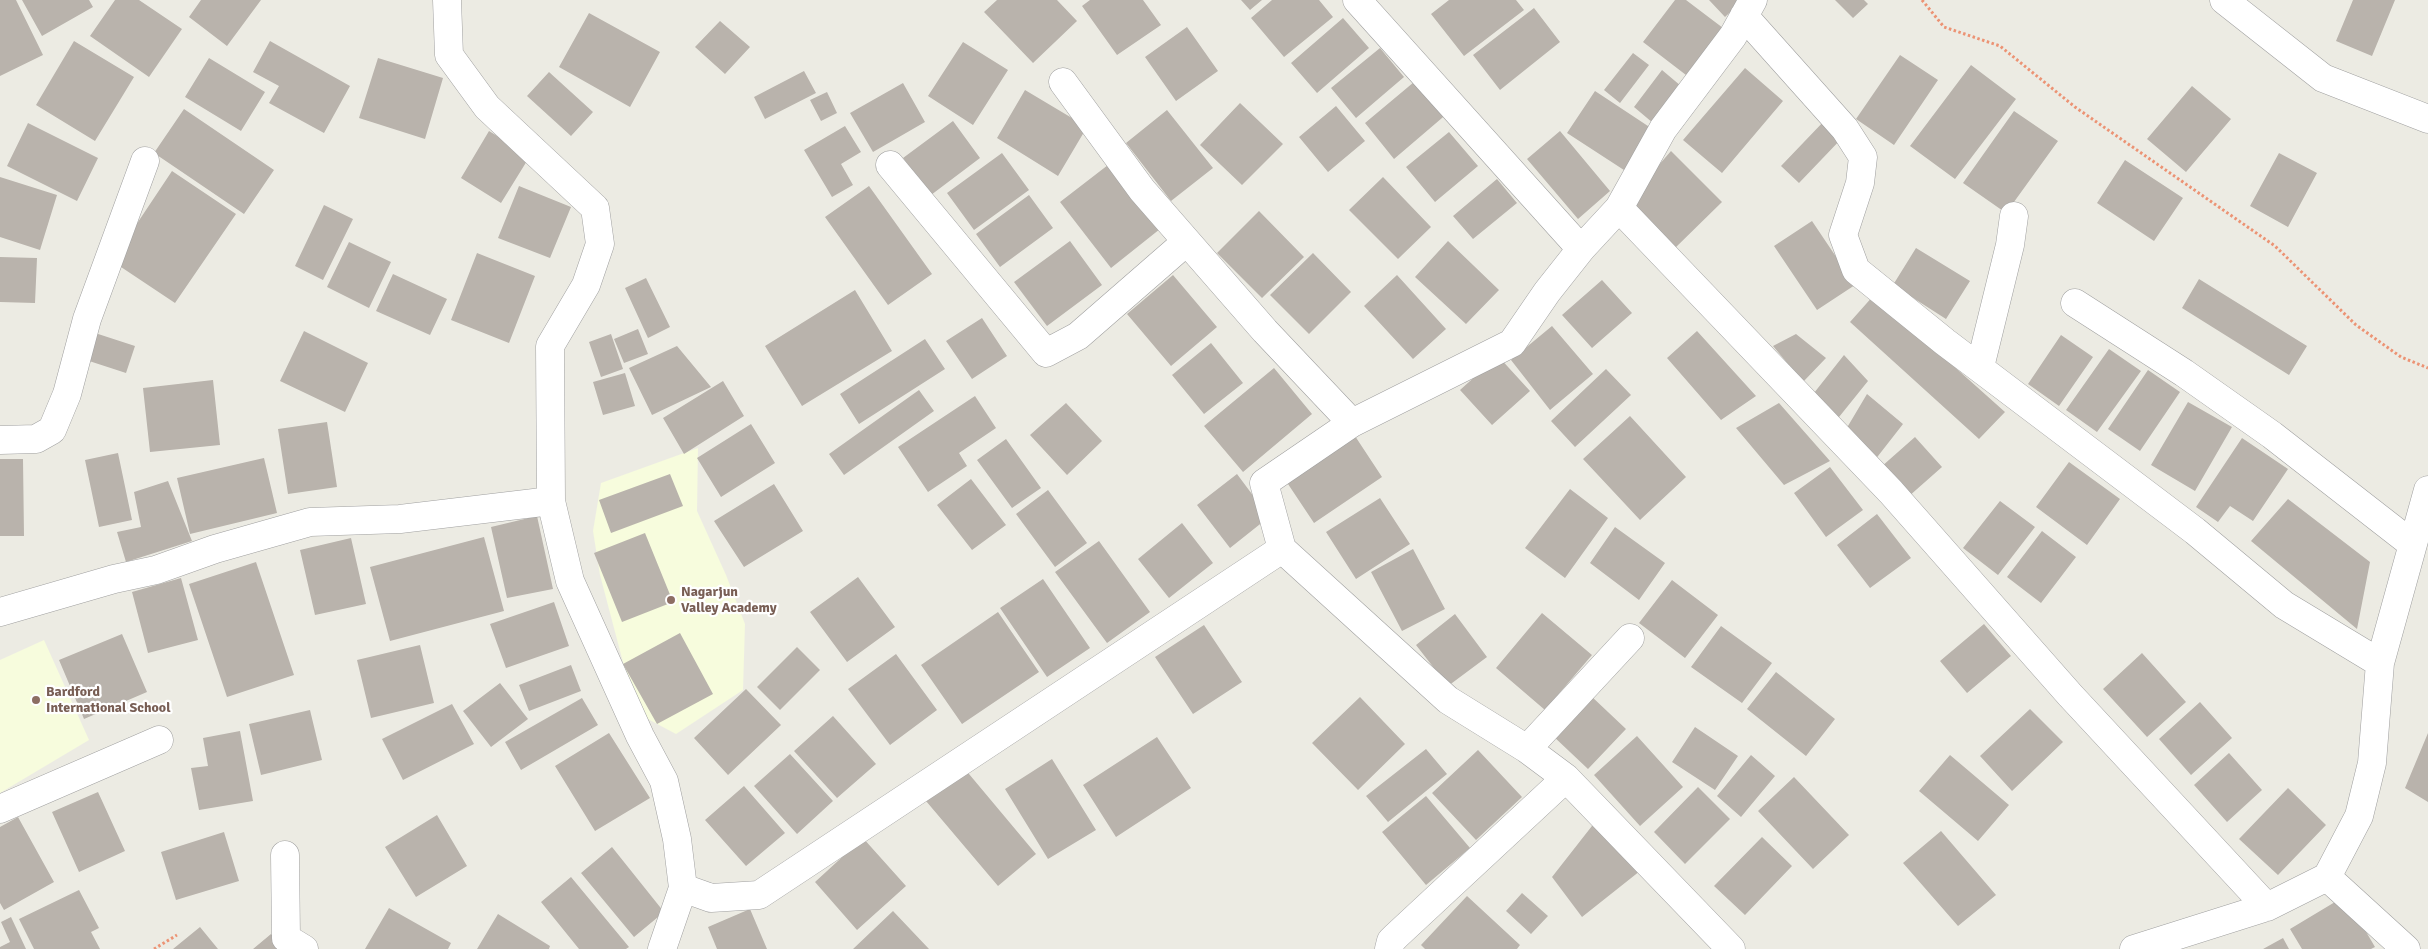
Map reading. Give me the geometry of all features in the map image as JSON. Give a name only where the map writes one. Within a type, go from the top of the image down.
[{"type":"street","points":[[447,0],[449,55],[487,107],[595,208],[600,244],[586,285],[550,346],[551,502],[570,581],[640,736],[664,781],[677,839],[683,888],[662,949]]},
{"type":"street","points":[[1357,0],[1581,249]]},
{"type":"street","points":[[2224,0],[2323,78],[2428,119]]},
{"type":"street","points":[[1731,949],[1566,778],[1527,749],[1448,700],[1282,549],[1264,483],[1352,423],[1512,343],[1547,292],[1581,249],[1619,208],[1663,129],[1732,36],[1748,8],[1845,129],[1863,157],[1860,183],[1843,236],[1856,270],[2195,531],[2284,605],[2380,663]]},
{"type":"street","points":[[1063,82],[1142,190],[1186,242],[1265,331],[1352,423]]},
{"type":"street","points":[[0,440],[36,439],[52,430],[67,394],[87,319],[145,161]]},
{"type":"street","points":[[890,166],[1046,353],[1078,336],[1186,242]]},
{"type":"street","points":[[1619,208],[1891,492],[2070,695],[2267,907]]},
{"type":"street","points":[[1980,367],[2010,245],[2014,216]]},
{"type":"street","points":[[2075,303],[2184,373],[2272,435],[2412,544]]},
{"type":"street","points":[[2134,949],[2267,907],[2327,876],[2359,816],[2372,763],[2380,663],[2428,490]]},
{"type":"street","points":[[0,612],[114,579],[156,570],[215,549],[310,522],[400,518],[551,502]]},
{"type":"street","points":[[683,888],[711,898],[759,895],[1282,549]]},
{"type":"street","points":[[1527,749],[1630,638]]},
{"type":"street","points":[[0,809],[159,740]]},
{"type":"street","points":[[1389,949],[1391,941],[1396,936],[1566,778]]},
{"type":"street","points":[[285,855],[286,938],[304,949]]},
{"type":"street","points":[[2327,876],[2406,949]]},
{"type":"street","points":[[2411,949],[2428,946]]},
{"type":"path","points":[[1922,0],[1944,27],[2000,46],[2075,107],[2274,246],[2356,325],[2401,357],[2428,368]]},
{"type":"path","points":[[154,949],[178,935]]},
{"type":"shaded area","name":"Nagarjun Valley Academy","points":[[698,448],[697,511],[726,575],[745,624],[743,690],[676,734],[644,717],[624,666],[600,575],[593,531],[601,483]]},
{"type":"shaded area","name":"Bardford International School","points":[[44,640],[89,740],[0,793],[0,660]]},
{"type":"building","points":[[0,0],[16,0],[43,55],[0,76]]},
{"type":"building","points":[[22,0],[89,0],[93,7],[42,36]]},
{"type":"building","points":[[115,0],[139,0],[182,29],[149,77],[90,36]]},
{"type":"building","points":[[201,0],[261,0],[227,46],[189,17]]},
{"type":"building","points":[[997,0],[1057,0],[1077,21],[1033,63],[984,12]]},
{"type":"building","points":[[1090,0],[1143,0],[1161,25],[1117,55],[1082,6]]},
{"type":"building","points":[[1241,0],[1262,0],[1250,10]]},
{"type":"building","points":[[1272,0],[1319,0],[1333,17],[1284,57],[1251,18]]},
{"type":"building","points":[[1449,0],[1516,0],[1524,10],[1464,56],[1431,14]]},
{"type":"building","points":[[1675,0],[1686,0],[1723,28],[1686,75],[1643,42]]},
{"type":"building","points":[[1709,0],[1743,0],[1725,17]]},
{"type":"building","points":[[1835,0],[1864,0],[1868,4],[1853,18]]},
{"type":"building","points":[[2353,0],[2395,0],[2372,56],[2336,41]]},
{"type":"building","points":[[1534,8],[1560,42],[1500,90],[1473,55]]},
{"type":"building","points":[[589,13],[660,52],[630,107],[559,67]]},
{"type":"building","points":[[1343,18],[1369,48],[1317,93],[1291,63]]},
{"type":"building","points":[[720,21],[750,47],[725,74],[695,47]]},
{"type":"building","points":[[1187,27],[1218,71],[1176,101],[1145,57]]},
{"type":"building","points":[[74,41],[134,77],[95,141],[36,105]]},
{"type":"building","points":[[270,41],[350,86],[324,133],[269,103],[279,86],[253,72]]},
{"type":"building","points":[[963,42],[1008,70],[973,125],[928,96]]},
{"type":"building","points":[[1380,48],[1404,77],[1356,118],[1331,88]]},
{"type":"building","points":[[1633,53],[1649,65],[1620,103],[1604,90]]},
{"type":"building","points":[[1900,55],[1938,80],[1894,145],[1856,119]]},
{"type":"building","points":[[209,58],[265,92],[241,131],[185,97]]},
{"type":"building","points":[[378,58],[443,78],[425,139],[359,118]]},
{"type":"building","points":[[1971,65],[2016,99],[1955,179],[1910,146]]},
{"type":"building","points":[[1745,68],[1783,101],[1722,173],[1683,140]]},
{"type":"building","points":[[1662,70],[1681,86],[1653,123],[1634,107]]},
{"type":"building","points":[[804,71],[816,93],[765,119],[754,97]]},
{"type":"building","points":[[549,72],[593,112],[571,136],[527,96]]},
{"type":"building","points":[[1420,77],[1449,112],[1394,159],[1365,123]]},
{"type":"building","points":[[903,83],[925,122],[873,152],[850,113]]},
{"type":"building","points":[[2192,86],[2231,119],[2186,172],[2147,139]]},
{"type":"building","points":[[1025,90],[1087,127],[1058,176],[997,138]]},
{"type":"building","points":[[1595,91],[1654,130],[1627,172],[1567,133]]},
{"type":"building","points":[[827,92],[837,113],[821,121],[810,100]]},
{"type":"building","points":[[1240,103],[1283,144],[1242,185],[1200,145]]},
{"type":"building","points":[[1336,106],[1365,141],[1328,172],[1299,137]]},
{"type":"building","points":[[184,109],[274,170],[244,214],[154,153]]},
{"type":"building","points":[[1167,110],[1213,168],[1171,201],[1126,143]]},
{"type":"building","points":[[2014,111],[2058,141],[2006,213],[1963,183]]},
{"type":"building","points":[[1826,119],[1844,136],[1799,183],[1781,166]]},
{"type":"building","points":[[953,121],[980,158],[931,195],[903,158]]},
{"type":"building","points":[[28,123],[98,158],[77,201],[7,166]]},
{"type":"building","points":[[845,126],[861,152],[841,164],[853,185],[832,197],[804,150]]},
{"type":"building","points":[[489,131],[530,156],[501,203],[461,178]]},
{"type":"building","points":[[1560,131],[1610,191],[1578,219],[1527,159]]},
{"type":"building","points":[[1449,132],[1478,166],[1435,202],[1406,167]]},
{"type":"building","points":[[1671,151],[1722,202],[1672,251],[1625,204]]},
{"type":"building","points":[[1002,153],[1029,190],[974,230],[947,193]]},
{"type":"building","points":[[2279,153],[2317,173],[2288,227],[2250,206]]},
{"type":"building","points":[[2125,160],[2183,198],[2154,241],[2097,203]]},
{"type":"building","points":[[1108,165],[1160,229],[1111,268],[1060,202]]},
{"type":"building","points":[[172,171],[236,214],[175,303],[112,261]]},
{"type":"building","points":[[0,177],[57,195],[40,250],[0,237]]},
{"type":"building","points":[[1383,177],[1431,227],[1398,259],[1349,210]]},
{"type":"building","points":[[1497,179],[1517,203],[1473,239],[1453,216]]},
{"type":"building","points":[[519,186],[571,207],[550,258],[498,238]]},
{"type":"building","points":[[869,186],[932,274],[888,305],[825,217]]},
{"type":"building","points":[[1029,195],[1053,228],[1000,267],[976,234]]},
{"type":"building","points":[[324,205],[353,219],[323,280],[295,266]]},
{"type":"building","points":[[1259,211],[1304,257],[1262,298],[1217,253]]},
{"type":"building","points":[[1812,221],[1855,285],[1817,310],[1774,246]]},
{"type":"building","points":[[1070,241],[1102,285],[1047,326],[1014,282]]},
{"type":"building","points":[[1448,241],[1499,290],[1466,324],[1415,277]]},
{"type":"building","points":[[349,242],[391,262],[369,308],[327,287]]},
{"type":"building","points":[[1916,248],[1970,281],[1946,319],[1893,285]]},
{"type":"building","points":[[477,253],[535,276],[509,343],[451,320]]},
{"type":"building","points":[[1313,253],[1351,292],[1309,334],[1270,295]]},
{"type":"building","points":[[0,257],[37,258],[35,303],[0,302]]},
{"type":"building","points":[[393,274],[447,299],[430,335],[376,311]]},
{"type":"building","points":[[1173,275],[1217,327],[1171,366],[1127,314]]},
{"type":"building","points":[[1397,275],[1446,329],[1413,359],[1364,306]]},
{"type":"building","points":[[646,278],[670,327],[648,338],[625,288]]},
{"type":"building","points":[[2199,279],[2307,346],[2289,375],[2182,308]]},
{"type":"building","points":[[1602,280],[1632,313],[1592,348],[1562,315]]},
{"type":"building","points":[[855,290],[892,351],[802,406],[765,346]]},
{"type":"building","points":[[1874,295],[2005,412],[1979,439],[1850,322]]},
{"type":"building","points":[[982,318],[1007,356],[972,379],[946,341]]},
{"type":"building","points":[[1552,326],[1593,374],[1550,410],[1511,360]]},
{"type":"building","points":[[638,329],[648,354],[624,363],[614,339]]},
{"type":"building","points":[[304,331],[368,363],[345,412],[280,381]]},
{"type":"building","points":[[1697,331],[1756,396],[1721,420],[1667,358]]},
{"type":"building","points":[[92,332],[135,346],[126,373],[83,359]]},
{"type":"building","points":[[611,334],[623,369],[601,377],[589,342]]},
{"type":"building","points":[[1796,334],[1826,358],[1803,382],[1773,346]]},
{"type":"building","points":[[2061,335],[2093,357],[2059,406],[2028,384]]},
{"type":"building","points":[[925,339],[945,369],[859,424],[840,394]]},
{"type":"building","points":[[1211,343],[1243,383],[1204,414],[1172,375]]},
{"type":"building","points":[[677,346],[711,387],[652,415],[629,368]]},
{"type":"building","points":[[2109,349],[2141,371],[2097,432],[2066,410]]},
{"type":"building","points":[[1844,355],[1868,381],[1835,422],[1814,393]]},
{"type":"building","points":[[1498,356],[1530,391],[1492,425],[1460,390]]},
{"type":"building","points":[[1274,368],[1312,414],[1243,472],[1204,426]]},
{"type":"building","points":[[1606,369],[1631,395],[1575,447],[1551,421]]},
{"type":"building","points":[[2148,370],[2180,392],[2140,451],[2108,429]]},
{"type":"building","points":[[625,373],[635,406],[603,415],[593,382]]},
{"type":"building","points":[[213,380],[220,445],[150,452],[143,388]]},
{"type":"building","points":[[723,381],[744,416],[684,454],[663,418]]},
{"type":"building","points":[[919,390],[934,411],[844,475],[829,454]]},
{"type":"building","points":[[1867,394],[1903,424],[1871,465],[1845,431]]},
{"type":"building","points":[[975,396],[996,428],[959,453],[967,466],[928,492],[898,447]]},
{"type":"building","points":[[2188,402],[2232,427],[2195,491],[2151,465]]},
{"type":"building","points":[[1066,403],[1102,441],[1067,475],[1030,435]]},
{"type":"building","points":[[1779,403],[1830,461],[1784,485],[1736,428]]},
{"type":"building","points":[[1630,416],[1686,477],[1640,520],[1583,459]]},
{"type":"building","points":[[327,422],[337,487],[288,494],[278,429]]},
{"type":"building","points":[[751,424],[775,463],[721,497],[697,458]]},
{"type":"building","points":[[1355,436],[1382,477],[1314,523],[1286,481]]},
{"type":"building","points":[[1915,437],[1942,467],[1908,497],[1881,467]]},
{"type":"building","points":[[2242,438],[2288,469],[2253,521],[2230,506],[2218,522],[2196,507]]},
{"type":"building","points":[[1006,439],[1041,488],[1012,508],[977,460]]},
{"type":"building","points":[[118,453],[132,520],[99,527],[85,460]]},
{"type":"building","points":[[264,458],[277,513],[190,534],[177,478]]},
{"type":"building","points":[[0,459],[23,459],[24,536],[0,536]]},
{"type":"building","points":[[2069,462],[2120,499],[2087,545],[2036,507]]},
{"type":"building","points":[[1830,467],[1863,510],[1826,537],[1794,493]]},
{"type":"building","points":[[670,474],[683,506],[611,533],[599,500]]},
{"type":"building","points":[[1237,474],[1269,517],[1230,548],[1197,505]]},
{"type":"building","points":[[971,479],[1006,525],[972,550],[937,505]]},
{"type":"building","points":[[168,481],[192,541],[126,562],[117,532],[141,527],[134,492]]},
{"type":"building","points":[[774,484],[803,531],[744,567],[714,521]]},
{"type":"building","points":[[1570,489],[1608,518],[1565,578],[1525,548]]},
{"type":"building","points":[[1048,490],[1087,543],[1055,567],[1016,514]]},
{"type":"building","points":[[1380,498],[1410,544],[1356,579],[1326,532]]},
{"type":"building","points":[[2288,499],[2370,562],[2357,629],[2251,541]]},
{"type":"building","points":[[2000,501],[2035,527],[1998,575],[1963,548]]},
{"type":"building","points":[[1877,514],[1911,558],[1870,588],[1837,545]]},
{"type":"building","points":[[537,516],[553,589],[507,598],[491,527]]},
{"type":"building","points":[[1182,523],[1213,563],[1169,598],[1138,559]]},
{"type":"building","points":[[1615,527],[1665,563],[1639,600],[1590,563]]},
{"type":"building","points":[[2042,531],[2076,557],[2041,603],[2007,577]]},
{"type":"building","points":[[645,533],[673,602],[622,622],[594,553]]},
{"type":"building","points":[[484,537],[504,611],[390,641],[370,567]]},
{"type":"building","points":[[351,538],[366,604],[315,615],[300,550]]},
{"type":"building","points":[[1099,541],[1150,612],[1107,643],[1055,572]]},
{"type":"building","points":[[1413,549],[1445,609],[1402,631],[1371,572]]},
{"type":"building","points":[[256,562],[294,675],[227,697],[189,584]]},
{"type":"building","points":[[858,577],[895,627],[847,662],[810,612]]},
{"type":"building","points":[[181,578],[198,640],[148,653],[132,592]]},
{"type":"building","points":[[1043,579],[1090,648],[1047,677],[1000,608]]},
{"type":"building","points":[[1672,580],[1718,615],[1685,658],[1639,623]]},
{"type":"building","points":[[554,602],[569,646],[506,668],[490,624]]},
{"type":"building","points":[[998,612],[1039,672],[962,724],[921,665]]},
{"type":"building","points":[[1542,613],[1592,655],[1545,710],[1496,668]]},
{"type":"building","points":[[1455,614],[1487,657],[1448,686],[1416,645]]},
{"type":"building","points":[[1984,624],[2011,656],[1967,693],[1940,661]]},
{"type":"building","points":[[1204,625],[1242,682],[1193,714],[1155,657]]},
{"type":"building","points":[[1721,626],[1772,663],[1742,703],[1691,667]]},
{"type":"building","points":[[680,633],[713,694],[657,724],[623,664]]},
{"type":"building","points":[[122,634],[147,692],[84,719],[59,660]]},
{"type":"building","points":[[420,645],[434,703],[371,718],[357,660]]},
{"type":"building","points":[[797,647],[820,670],[780,710],[757,687]]},
{"type":"building","points":[[2142,653],[2186,702],[2147,737],[2103,689]]},
{"type":"building","points":[[896,654],[937,710],[890,745],[848,689]]},
{"type":"building","points":[[571,665],[581,691],[529,711],[519,685]]},
{"type":"building","points":[[1776,672],[1835,719],[1806,756],[1747,709]]},
{"type":"building","points":[[500,683],[528,719],[491,747],[463,711]]},
{"type":"building","points":[[746,689],[781,725],[728,775],[694,738]]},
{"type":"building","points":[[1590,695],[1626,729],[1588,769],[1552,735]]},
{"type":"building","points":[[1360,697],[1405,744],[1358,790],[1312,743]]},
{"type":"building","points":[[582,698],[598,725],[521,770],[505,742]]},
{"type":"building","points":[[2200,702],[2232,738],[2191,775],[2159,739]]},
{"type":"building","points":[[452,704],[474,744],[403,780],[382,739]]},
{"type":"building","points":[[2030,709],[2063,742],[2012,791],[1980,756]]},
{"type":"building","points":[[310,710],[322,760],[261,775],[249,724]]},
{"type":"building","points":[[833,716],[876,764],[837,798],[794,751]]},
{"type":"building","points":[[1695,727],[1738,756],[1715,790],[1672,762]]},
{"type":"building","points":[[240,731],[253,801],[199,810],[191,768],[208,766],[203,738]]},
{"type":"building","points":[[609,733],[650,798],[595,831],[555,766]]},
{"type":"building","points":[[2428,733],[2428,802],[2405,788]]},
{"type":"building","points":[[1637,736],[1683,787],[1640,826],[1594,775]]},
{"type":"building","points":[[1157,737],[1191,788],[1116,837],[1083,785]]},
{"type":"building","points":[[1426,749],[1447,774],[1388,822],[1366,796]]},
{"type":"building","points":[[1478,750],[1522,797],[1476,840],[1432,793]]},
{"type":"building","points":[[2229,753],[2262,790],[2227,822],[2194,785]]},
{"type":"building","points":[[790,754],[833,801],[797,834],[754,786]]},
{"type":"building","points":[[1751,755],[1775,776],[1741,817],[1717,796]]},
{"type":"building","points":[[1950,755],[2009,805],[1978,841],[1919,791]]},
{"type":"building","points":[[1052,759],[1096,830],[1048,859],[1005,789]]},
{"type":"building","points":[[964,768],[1036,854],[998,886],[926,801]]},
{"type":"building","points":[[1794,777],[1849,835],[1813,869],[1758,811]]},
{"type":"building","points":[[744,786],[785,833],[746,866],[705,820]]},
{"type":"building","points":[[1698,787],[1730,819],[1685,864],[1654,832]]},
{"type":"building","points":[[2288,788],[2326,825],[2278,875],[2239,839]]},
{"type":"building","points":[[98,792],[125,851],[79,872],[52,812]]},
{"type":"building","points":[[1426,796],[1470,848],[1426,885],[1382,832]]},
{"type":"building","points":[[437,815],[467,866],[416,897],[385,847]]},
{"type":"building","points":[[18,817],[54,882],[4,910],[0,903],[0,827]]},
{"type":"building","points":[[1599,817],[1645,867],[1582,917],[1552,877]]},
{"type":"building","points":[[1941,831],[1996,895],[1958,926],[1903,863]]},
{"type":"building","points":[[224,832],[239,881],[176,900],[161,852]]},
{"type":"building","points":[[1762,837],[1792,866],[1745,915],[1714,886]]},
{"type":"building","points":[[863,838],[906,886],[857,930],[815,882]]},
{"type":"building","points":[[612,847],[664,912],[634,937],[581,873]]},
{"type":"building","points":[[571,877],[629,947],[626,949],[579,949],[541,902]]},
{"type":"building","points":[[79,890],[99,928],[91,932],[100,949],[34,949],[19,919]]},
{"type":"building","points":[[1522,893],[1548,916],[1531,934],[1506,911]]},
{"type":"building","points":[[1467,896],[1520,945],[1517,949],[1425,949],[1421,945]]},
{"type":"building","points":[[2345,896],[2375,947],[2371,949],[2302,949],[2290,929]]},
{"type":"building","points":[[389,908],[451,943],[448,949],[365,949]]},
{"type":"building","points":[[750,909],[767,949],[717,949],[708,927]]},
{"type":"building","points":[[893,911],[929,949],[853,949]]},
{"type":"building","points":[[498,914],[550,946],[549,949],[477,949]]},
{"type":"building","points":[[11,917],[26,949],[0,949],[0,947],[10,942],[1,922]]},
{"type":"building","points":[[200,927],[218,949],[173,949]]},
{"type":"building","points":[[271,934],[284,949],[253,949]]},
{"type":"building","points":[[2283,938],[2289,949],[2263,949]]},
{"type":"place","name":"Nagarjun Valley Academy","points":[[671,600]]},
{"type":"place","name":"Bardford International School","points":[[36,700]]}]
